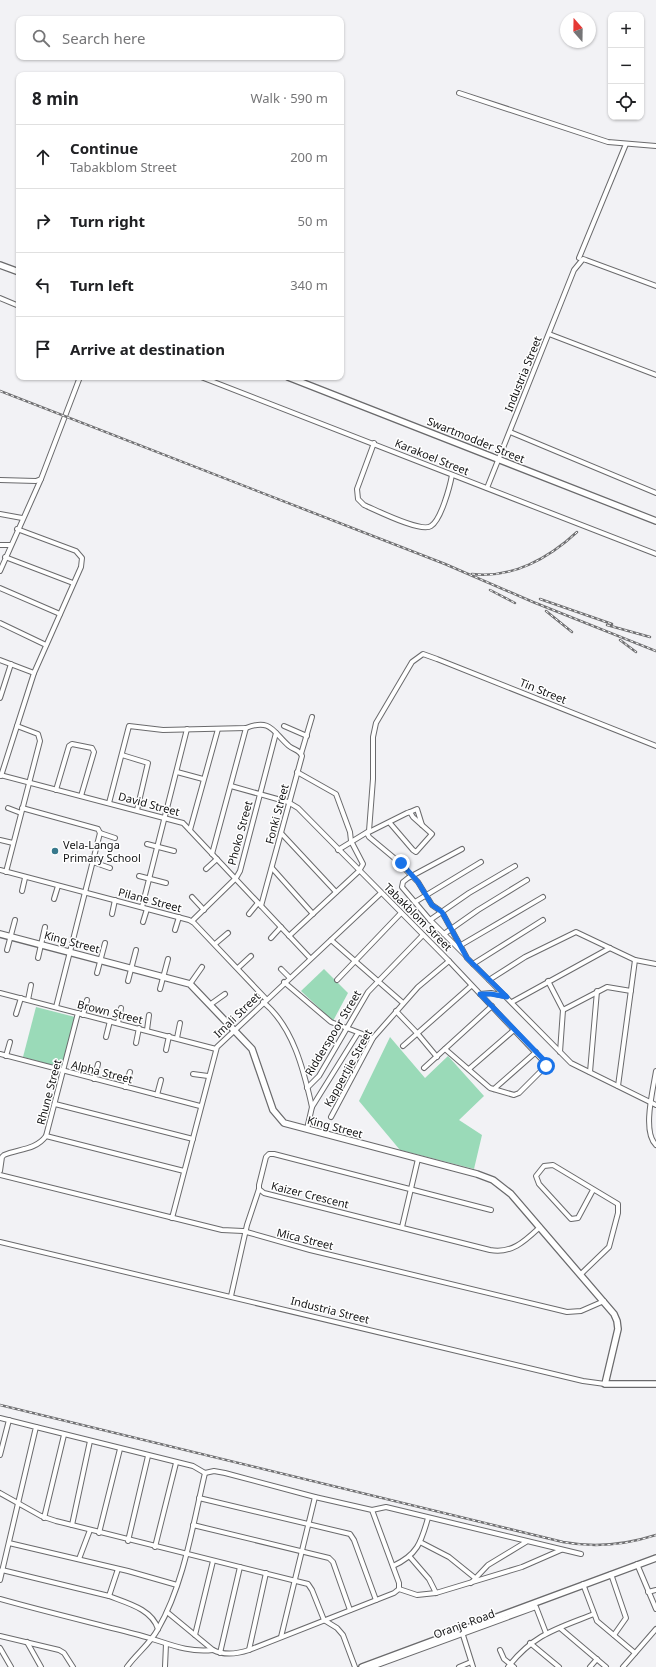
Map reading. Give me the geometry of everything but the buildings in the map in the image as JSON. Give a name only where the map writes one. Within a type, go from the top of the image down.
[{"type":"street","points":[[460,94],[608,142],[656,146]]},
{"type":"street","points":[[578,258],[626,144]]},
{"type":"street","name":"Industria Street","points":[[487,488],[576,267],[583,259],[656,286]]},
{"type":"street","points":[[0,265],[16,271]]},
{"type":"street","points":[[0,298],[16,305]]},
{"type":"street","points":[[549,334],[656,375]]},
{"type":"street","points":[[0,571],[17,529],[41,479],[79,380]]},
{"type":"street","name":"Karakoel Street","points":[[209,380],[656,554]]},
{"type":"street","name":"Swartmodder Street","points":[[296,380],[656,522]]},
{"type":"street","points":[[510,432],[656,493]]},
{"type":"street","points":[[374,443],[357,489],[358,499],[364,505],[415,526],[426,528],[433,524],[439,516],[452,475]]},
{"type":"street","points":[[0,480],[36,481],[41,479]]},
{"type":"street","points":[[0,514],[22,518]]},
{"type":"street","points":[[1,776],[34,672],[82,562],[79,553],[17,529]]},
{"type":"street","points":[[0,545],[10,545]]},
{"type":"street","points":[[5,557],[73,583]]},
{"type":"street","points":[[0,588],[60,614]]},
{"type":"street","points":[[0,623],[46,645]]},
{"type":"street","name":"Tin Street","points":[[367,833],[369,829],[373,779],[373,737],[376,723],[407,668],[416,658],[423,654],[656,746]]},
{"type":"street","points":[[0,660],[34,672]]},
{"type":"street","points":[[0,698],[11,664]]},
{"type":"street","name":"Fonki Street","points":[[260,905],[272,868],[288,802],[298,772],[301,754],[312,717]]},
{"type":"street","points":[[109,803],[129,726],[163,730],[246,728],[256,724],[264,724],[270,726],[277,734],[301,754]]},
{"type":"street","points":[[6,872],[40,743],[39,735],[17,726]]},
{"type":"street","points":[[284,726],[307,736]]},
{"type":"street","points":[[212,854],[246,728]]},
{"type":"street","points":[[142,907],[187,729]]},
{"type":"street","points":[[190,830],[218,729]]},
{"type":"street","name":"Phoko Street","points":[[192,921],[236,878],[241,869],[260,793],[277,734]]},
{"type":"street","points":[[56,790],[70,744],[78,744],[90,748],[93,751],[82,796]]},
{"type":"street","points":[[122,755],[148,763],[136,810]]},
{"type":"street","points":[[177,772],[203,779]]},
{"type":"street","points":[[289,936],[359,871],[363,862],[351,841],[350,832],[336,794],[298,772]]},
{"type":"street","name":"David Street","points":[[1,776],[182,822],[310,958]]},
{"type":"street","name":"Tabakblom Street","points":[[231,786],[288,802],[298,808],[449,961],[547,1065],[517,1094],[510,1094],[494,1089]]},
{"type":"street","points":[[8,808],[98,828],[100,833],[56,1007]]},
{"type":"street","points":[[338,850],[351,841],[417,809],[422,826]]},
{"type":"street","points":[[388,822],[416,852],[432,834],[422,826],[410,812]]},
{"type":"street","points":[[100,833],[115,838]]},
{"type":"street","points":[[281,833],[336,892]]},
{"type":"street","points":[[367,833],[369,837],[413,876],[426,893],[432,905],[442,912],[453,928],[467,958]]},
{"type":"street","points":[[0,840],[13,843]]},
{"type":"street","points":[[147,844],[174,851]]},
{"type":"street","points":[[462,849],[404,880],[402,887],[430,920],[560,1052],[575,1065],[654,1104]]},
{"type":"street","points":[[206,869],[217,859]]},
{"type":"street","points":[[93,862],[110,868]]},
{"type":"street","points":[[415,902],[426,893],[481,862]]},
{"type":"street","points":[[430,920],[515,866]]},
{"type":"street","points":[[272,868],[313,914]]},
{"type":"street","name":"Pilane Street","points":[[0,870],[25,878],[192,921],[238,968],[264,1001],[278,1015],[292,1041],[312,1107]]},
{"type":"street","points":[[139,876],[166,882]]},
{"type":"street","points":[[22,891],[25,878]]},
{"type":"street","points":[[444,934],[478,910],[527,880]]},
{"type":"street","points":[[54,899],[58,886]]},
{"type":"street","name":"Imali Street","points":[[172,1218],[216,1049],[289,977],[381,893]]},
{"type":"street","points":[[192,897],[204,910]]},
{"type":"street","points":[[461,945],[543,897]]},
{"type":"street","points":[[112,914],[115,900]]},
{"type":"street","points":[[249,914],[260,905]]},
{"type":"street","points":[[143,922],[147,909]]},
{"type":"street","points":[[337,980],[401,913]]},
{"type":"street","points":[[175,930],[179,917]]},
{"type":"street","points":[[7,950],[15,920]]},
{"type":"street","points":[[473,964],[543,920]]},
{"type":"street","points":[[38,958],[45,927]]},
{"type":"street","points":[[271,938],[280,927]]},
{"type":"street","points":[[489,980],[520,960],[573,932],[582,933],[635,960],[656,964]]},
{"type":"street","points":[[215,944],[228,933]]},
{"type":"street","name":"King Street","points":[[0,934],[190,984],[211,1004],[254,1053],[276,1116],[284,1123],[477,1174],[493,1180],[511,1194],[605,1301],[614,1314],[618,1326],[605,1384]]},
{"type":"street","name":"Ridderspoor Street","points":[[307,1088],[319,1076],[368,992],[423,936]]},
{"type":"street","points":[[331,940],[377,982],[403,1003]]},
{"type":"street","points":[[97,973],[105,942]]},
{"type":"street","points":[[512,1002],[610,948]]},
{"type":"street","points":[[128,981],[136,950]]},
{"type":"street","points":[[238,968],[251,956]]},
{"type":"street","points":[[160,989],[168,959]]},
{"type":"street","points":[[618,1086],[635,960]]},
{"type":"street","name":"Kappertjie Street","points":[[331,1117],[373,1038],[418,987],[449,961]]},
{"type":"street","points":[[190,984],[202,967]]},
{"type":"street","points":[[281,969],[289,977]]},
{"type":"street","points":[[548,981],[563,1010],[560,1052]]},
{"type":"street","points":[[284,982],[324,1018],[346,1029],[373,1038]]},
{"type":"street","points":[[28,1000],[32,985]]},
{"type":"street","points":[[404,1046],[471,986]]},
{"type":"street","points":[[563,1010],[597,991],[610,987],[631,991]]},
{"type":"street","points":[[590,1072],[597,991]]},
{"type":"street","name":"Brown Street","points":[[0,993],[216,1049]]},
{"type":"street","points":[[211,1004],[225,994]]},
{"type":"street","points":[[480,994],[491,994],[507,997]]},
{"type":"street","points":[[16,1014],[21,998]]},
{"type":"street","points":[[84,1015],[87,1000]]},
{"type":"street","points":[[424,1068],[492,1006]]},
{"type":"street","points":[[118,1023],[122,1008]]},
{"type":"street","points":[[396,1011],[418,1033],[437,1057]]},
{"type":"street","name":"Rhune Street","points":[[0,1171],[2,1157],[4,1155],[39,1144],[46,1136],[78,1013]]},
{"type":"street","points":[[147,1030],[149,1015]]},
{"type":"street","points":[[106,1037],[110,1021]]},
{"type":"street","points":[[177,1038],[180,1023]]},
{"type":"street","points":[[136,1043],[139,1028]]},
{"type":"street","points":[[469,1069],[514,1030]]},
{"type":"street","points":[[307,1130],[312,1107],[358,1033]]},
{"type":"street","points":[[166,1050],[170,1036]]},
{"type":"street","points":[[6,1056],[10,1042]]},
{"type":"street","points":[[445,1049],[487,1085],[494,1089],[536,1052]]},
{"type":"street","name":"Alpha Street","points":[[0,1054],[200,1106]]},
{"type":"street","points":[[94,1079],[98,1064]]},
{"type":"street","points":[[656,1071],[654,1104],[649,1128],[651,1141],[656,1146]]},
{"type":"street","points":[[125,1087],[130,1072]]},
{"type":"street","points":[[193,1074],[208,1076]]},
{"type":"street","points":[[157,1095],[161,1080]]},
{"type":"street","points":[[55,1104],[193,1139]]},
{"type":"street","points":[[46,1136],[184,1171]]},
{"type":"street","name":"Kaizer Crescent","points":[[491,1210],[271,1154],[266,1158],[259,1185],[259,1189],[264,1193],[497,1252],[509,1250],[518,1246],[540,1227]]},
{"type":"street","points":[[402,1227],[412,1190],[418,1159]]},
{"type":"street","points":[[581,1274],[608,1247],[618,1213],[618,1206],[616,1203],[550,1164],[542,1167],[536,1176],[539,1184],[571,1219],[578,1218],[593,1190]]},
{"type":"street","name":"Mica Street","points":[[0,1175],[222,1230],[246,1232],[289,1245],[567,1312],[581,1311],[605,1301]]},
{"type":"street","points":[[231,1296],[246,1232],[259,1189]]},
{"type":"street","name":"Industria Street","points":[[0,1242],[231,1296],[576,1380],[605,1384],[656,1384]]},
{"type":"street","points":[[0,1418],[193,1466],[205,1473],[225,1473],[315,1498],[372,1510],[386,1507],[526,1542],[581,1554]]},
{"type":"street","points":[[0,1455],[9,1420]]},
{"type":"street","points":[[0,1580],[36,1427]]},
{"type":"street","points":[[44,1518],[64,1435]]},
{"type":"street","points":[[72,1525],[90,1441]]},
{"type":"street","points":[[99,1533],[120,1449]]},
{"type":"street","points":[[128,1541],[148,1456]]},
{"type":"street","points":[[155,1547],[176,1463]]},
{"type":"street","points":[[127,1667],[152,1639],[166,1612],[177,1585],[205,1473]]},
{"type":"street","points":[[0,1493],[44,1518],[128,1541],[294,1580],[310,1586],[324,1620],[337,1628],[343,1635],[355,1667]]},
{"type":"street","points":[[199,1498],[334,1530],[352,1536],[376,1600]]},
{"type":"street","points":[[281,1637],[315,1498]]},
{"type":"street","points":[[372,1510],[399,1583],[398,1589]]},
{"type":"street","points":[[393,1566],[410,1557],[420,1542],[428,1518]]},
{"type":"street","points":[[193,1525],[302,1552],[325,1556],[332,1560],[350,1610]]},
{"type":"street","points":[[79,1559],[90,1530]]},
{"type":"street","points":[[420,1542],[449,1557],[475,1578]]},
{"type":"street","points":[[471,1583],[488,1565],[526,1542]]},
{"type":"street","points":[[8,1543],[79,1559],[177,1585]]},
{"type":"street","points":[[166,1612],[213,1650],[220,1653],[233,1654],[249,1650],[376,1600],[398,1589],[418,1595],[436,1593],[522,1567],[561,1550]]},
{"type":"street","points":[[410,1557],[429,1579],[436,1593]]},
{"type":"street","points":[[362,1667],[535,1605],[583,1584],[656,1558]]},
{"type":"street","points":[[195,1635],[213,1561]]},
{"type":"street","points":[[637,1564],[656,1609]]},
{"type":"street","points":[[220,1653],[240,1567]]},
{"type":"street","points":[[110,1596],[118,1569]]},
{"type":"street","points":[[2,1570],[110,1596],[145,1612],[154,1619],[158,1629]]},
{"type":"street","points":[[249,1650],[266,1573]]},
{"type":"street","points":[[611,1574],[626,1618],[614,1635]]},
{"type":"street","points":[[583,1584],[598,1622],[635,1653]]},
{"type":"street","points":[[648,1592],[656,1590]]},
{"type":"street","points":[[0,1600],[197,1652],[213,1650]]},
{"type":"street","points":[[535,1605],[546,1633]]},
{"type":"street","points":[[500,1650],[504,1658],[511,1666],[530,1643],[546,1633],[594,1614]]},
{"type":"street","points":[[560,1628],[606,1667]]},
{"type":"street","points":[[624,1667],[656,1629]]},
{"type":"street","points":[[459,1667],[472,1665],[462,1632]]},
{"type":"street","name":"Oranje Road","points":[[372,1667],[462,1632]]},
{"type":"street","points":[[0,1636],[62,1651],[73,1667]]},
{"type":"street","points":[[27,1642],[41,1667]]},
{"type":"street","points":[[530,1643],[559,1667]]},
{"type":"street","points":[[165,1667],[166,1644]]},
{"type":"street","points":[[0,1648],[11,1667]]},
{"type":"street","points":[[590,1667],[597,1659]]},
{"type":"green space","points":[[324,969],[348,993],[333,1021],[301,991]]},
{"type":"green space","points":[[36,1007],[75,1017],[63,1068],[23,1057]]},
{"type":"green space","points":[[390,1037],[425,1078],[448,1056],[484,1096],[459,1120],[482,1135],[474,1169],[400,1150],[359,1101]]},
{"type":"railway","points":[[0,391],[445,564],[533,602],[656,651]]},
{"type":"railway","points":[[472,574],[487,575],[501,573],[529,565],[554,550],[577,532]]},
{"type":"railway","points":[[490,590],[515,603]]},
{"type":"railway","points":[[540,599],[612,624]]},
{"type":"railway","points":[[546,611],[572,632]]},
{"type":"railway","points":[[607,625],[650,637]]},
{"type":"railway","points":[[620,640],[636,652]]},
{"type":"railway","points":[[0,1405],[563,1542],[599,1545],[622,1543],[656,1535]]},
{"type":"place","name":"Vela-Langa Primary School","points":[[55,851]]},
{"type":"route","points":[[401,863],[418,882],[432,905],[442,912],[453,928],[467,958],[507,997],[487,993],[480,994],[545,1061],[547,1064],[546,1066]]}]
